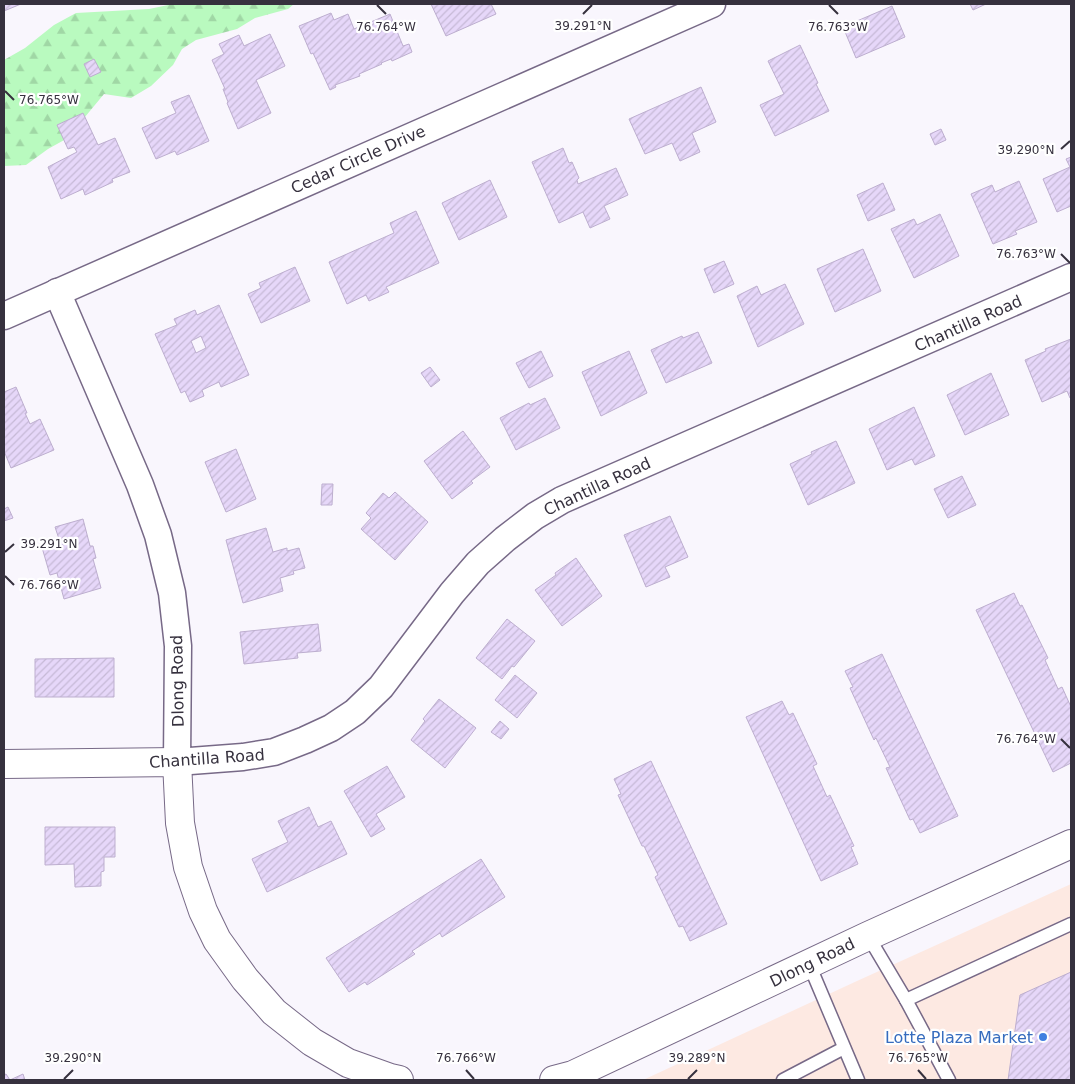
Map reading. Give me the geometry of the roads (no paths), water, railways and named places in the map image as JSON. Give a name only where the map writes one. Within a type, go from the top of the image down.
[{"type":"street","name":"Cedar Circle Drive","points":[[4,316],[712,4]]},
{"type":"street","name":"Chantilla Road","points":[[4,764],[177,762],[243,758],[274,752],[305,740],[330,728],[354,712],[381,687],[452,593],[478,563],[535,516],[562,500],[1071,277]]},
{"type":"street","name":"Dlong Road","points":[[57,292],[140,485],[158,536],[172,593],[178,646],[177,762],[180,823],[188,867],[203,911],[217,940],[245,979],[274,1012],[312,1042],[348,1063],[399,1080]]},
{"type":"street","name":"Dlong Road","points":[[554,1080],[573,1075],[868,936],[1071,844]]},
{"type":"lane","points":[[906,1000],[1071,924]]},
{"type":"lane","points":[[868,936],[906,1000],[949,1080]]},
{"type":"lane","points":[[809,964],[858,1080]]},
{"type":"lane","points":[[784,1080],[844,1048]]},
{"type":"place","name":"Lotte Plaza Market","points":[[1043,1037]]}]
